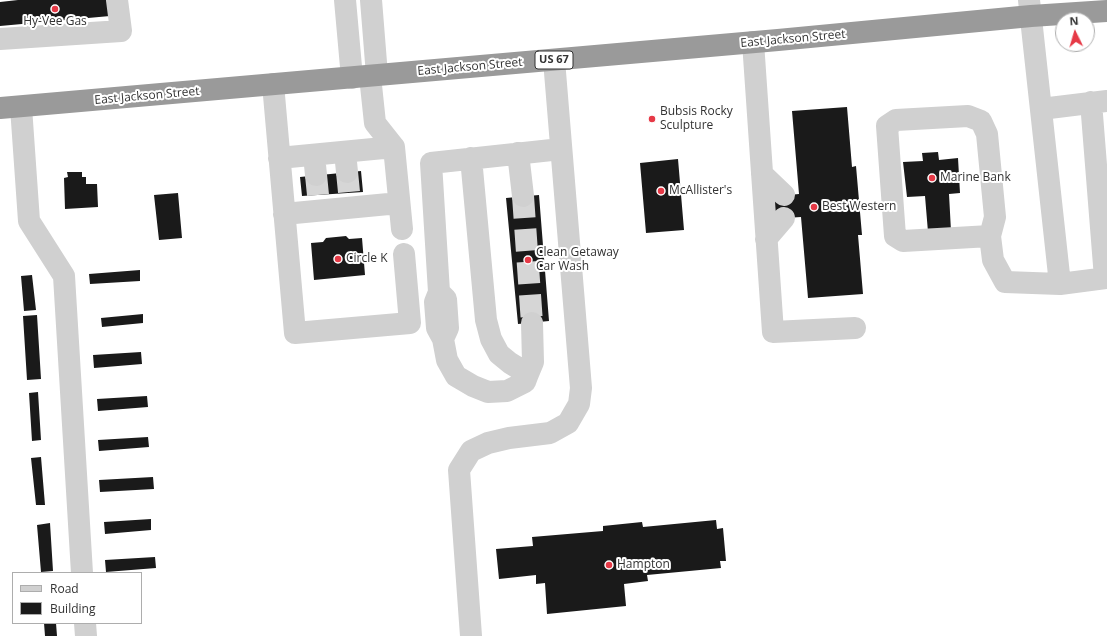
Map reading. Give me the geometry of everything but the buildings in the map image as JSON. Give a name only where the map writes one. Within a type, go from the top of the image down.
[{"type":"highway","name":"East Jackson Street","points":[[0,108],[753,42],[1030,8],[1107,11]]},
{"type":"street","points":[[0,39],[121,30],[117,0]]},
{"type":"street","points":[[345,0],[366,76],[376,123],[394,147],[402,228]]},
{"type":"street","points":[[366,76],[371,0]]},
{"type":"street","points":[[1030,8],[1060,284]]},
{"type":"street","points":[[753,42],[772,332],[855,328]]},
{"type":"street","points":[[471,636],[459,470],[471,451],[488,443],[509,438],[550,433],[568,423],[579,404],[582,388],[554,60]]},
{"type":"street","points":[[273,84],[295,333],[410,323],[404,254]]},
{"type":"street","points":[[990,236],[903,241],[895,236],[887,126],[896,120],[960,116],[968,116],[981,121],[987,134],[995,217],[990,236],[993,260],[1005,282],[1060,284],[1106,278],[1099,101],[1041,109]]},
{"type":"street","points":[[21,107],[29,221],[64,276],[82,572]]},
{"type":"street","points":[[279,158],[317,184],[348,181],[394,147]]},
{"type":"street","points":[[532,323],[532,362],[525,382],[507,391],[488,392],[473,386],[456,376],[447,360],[443,339],[437,328],[435,302],[439,292],[431,163],[561,149]]},
{"type":"street","points":[[518,153],[523,196]]},
{"type":"street","points":[[471,158],[486,320],[491,339],[499,354],[528,374]]},
{"type":"street","points":[[762,174],[784,195]]},
{"type":"street","points":[[284,214],[317,184],[348,181],[399,203]]},
{"type":"street","points":[[766,239],[784,218]]},
{"type":"street","points":[[86,624],[86,636]]},
{"type":"tunnel","points":[[347,172],[349,192]]},
{"type":"tunnel","points":[[316,175],[318,195]]},
{"type":"tunnel","points":[[523,196],[532,323]]},
{"type":"place","name":"Hy-Vee Gas","points":[[55,9]]},
{"type":"place","name":"Bubsis Rocky Sculpture","points":[[652,119]]},
{"type":"place","name":"Marine Bank","points":[[932,178]]},
{"type":"place","name":"McAllister's","points":[[661,191]]},
{"type":"place","name":"Best Western","points":[[814,207]]},
{"type":"place","name":"Circle K","points":[[338,259]]},
{"type":"place","name":"Clean Getaway Car Wash","points":[[528,260]]},
{"type":"place","name":"Hampton","points":[[609,565]]}]
